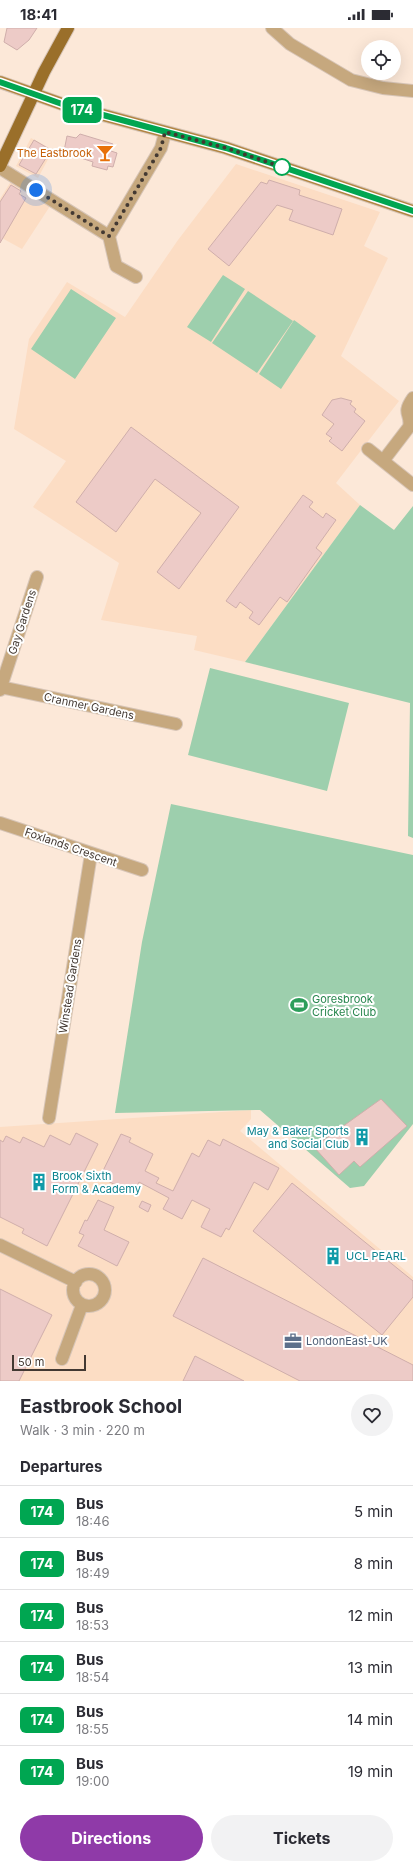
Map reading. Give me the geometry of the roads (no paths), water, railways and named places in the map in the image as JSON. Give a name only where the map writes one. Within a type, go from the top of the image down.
[{"type":"main road","points":[[0,166],[33,95],[68,28]]},
{"type":"street","points":[[272,28],[290,44],[350,80],[383,88],[413,91]]},
{"type":"street","points":[[0,82],[33,95],[226,148],[413,211]]},
{"type":"street","points":[[136,277],[116,266],[109,236],[161,148],[165,132]]},
{"type":"street","points":[[0,166],[109,236]]},
{"type":"street","points":[[383,461],[409,427],[410,421],[406,412],[408,405],[413,398]]},
{"type":"street","points":[[368,449],[413,485]]},
{"type":"street","name":"Gay Gardens","points":[[0,688],[37,577]]},
{"type":"street","name":"Cranmer Gardens","points":[[0,688],[176,724]]},
{"type":"street","name":"Foxlands Crescent","points":[[0,823],[142,870]]},
{"type":"street","name":"Winstead Gardens","points":[[49,1118],[91,854]]},
{"type":"street","points":[[0,1245],[76,1282]]},
{"type":"street","points":[[89,1275],[98,1277],[104,1285],[105,1295],[100,1302],[91,1306],[82,1304],[75,1297],[74,1287],[76,1282],[79,1278],[89,1275]]},
{"type":"street","points":[[62,1359],[82,1304]]},
{"type":"place","name":"The Eastbrook","points":[[105,153]]},
{"type":"place","name":"Goresbrook Cricket Club","points":[[299,1005]]},
{"type":"place","name":"May & Baker Sports and Social Club","points":[[362,1137]]},
{"type":"place","name":"Brook Sixth Form & Academy","points":[[39,1182]]},
{"type":"place","name":"UCL PEARL","points":[[333,1256]]},
{"type":"place","name":"LondonEast-UK","points":[[293,1341]]}]
